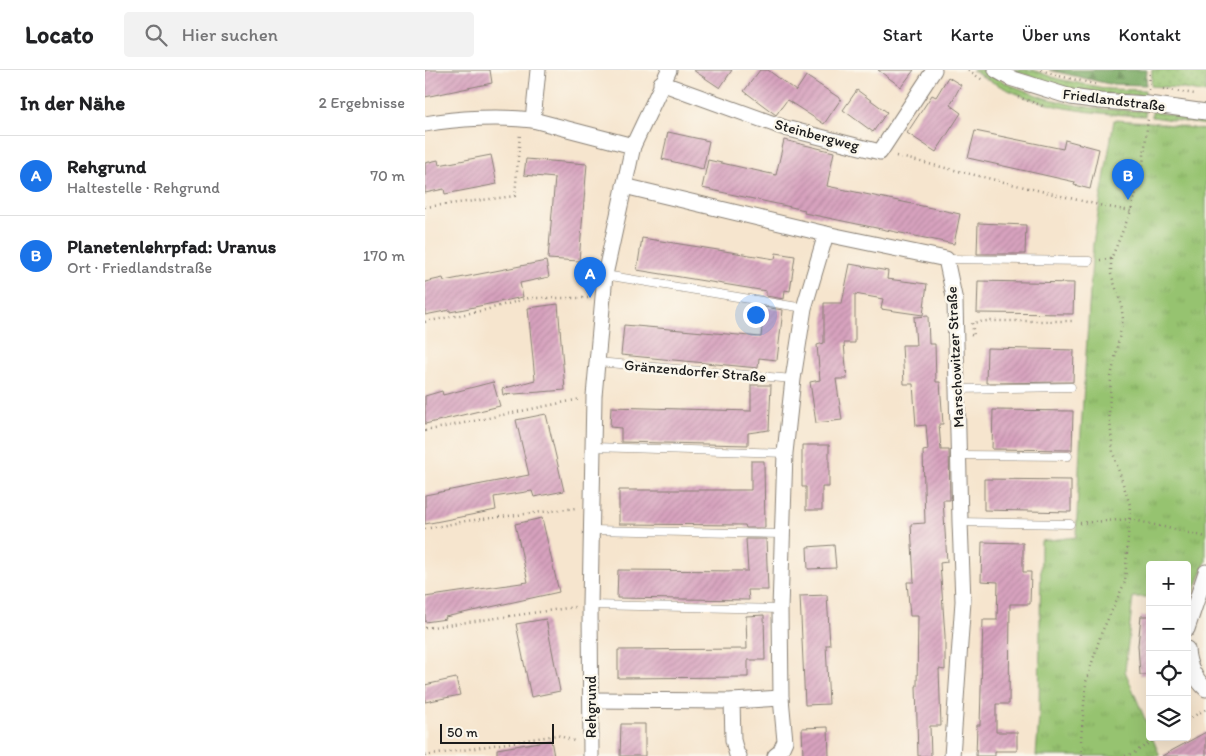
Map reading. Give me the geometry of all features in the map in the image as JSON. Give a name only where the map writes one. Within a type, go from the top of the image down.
[{"type":"street","points":[[527,119],[538,70]]},
{"type":"street","name":"Steinbergweg","points":[[665,77],[785,128],[880,152],[934,70]]},
{"type":"street","name":"Friedlandstraße","points":[[996,70],[1010,78],[1071,97],[1148,104],[1206,112]]},
{"type":"street","name":"Rehgrund","points":[[591,750],[590,605],[594,396],[602,298],[605,275],[633,146],[665,77]]},
{"type":"street","points":[[425,124],[445,120],[527,119],[633,146]]},
{"type":"street","points":[[624,186],[825,234],[946,259]]},
{"type":"street","points":[[780,755],[785,741],[781,698],[780,609],[785,453],[803,308],[825,234]]},
{"type":"street","name":"Marschowitzer Straße","points":[[946,259],[955,301],[963,601],[952,756]]},
{"type":"street","points":[[1191,617],[1206,572]]},
{"type":"street","points":[[1187,651],[1197,681],[1206,689]]},
{"type":"street","points":[[591,700],[732,701],[781,698]]},
{"type":"street","points":[[732,701],[733,740],[737,755],[739,756]]},
{"type":"lane","points":[[946,259],[1089,261]]},
{"type":"lane","points":[[605,275],[803,308]]},
{"type":"lane","name":"Gränzendorfer Straße","points":[[597,362],[793,379]]},
{"type":"lane","points":[[958,389],[1071,387]]},
{"type":"lane","points":[[593,447],[785,453]]},
{"type":"lane","points":[[959,456],[1068,456]]},
{"type":"lane","points":[[960,522],[1070,524]]},
{"type":"lane","points":[[592,530],[783,534]]},
{"type":"lane","points":[[590,605],[780,609]]},
{"type":"path","points":[[1041,70],[1100,85]]},
{"type":"path","points":[[1149,88],[1150,70]]},
{"type":"path","points":[[425,207],[515,196],[527,119]]},
{"type":"path","points":[[1082,756],[1081,739],[1085,682],[1101,634],[1125,582],[1130,504],[1113,453],[1109,410],[1111,378],[1123,319],[1121,303],[1111,274],[1111,259],[1131,211],[1143,165],[1148,119]]},
{"type":"path","points":[[880,152],[1103,206],[1131,211]]},
{"type":"path","points":[[425,322],[485,310],[529,298],[602,298]]},
{"type":"path","points":[[987,321],[1073,322]]},
{"type":"path","points":[[425,431],[594,396]]},
{"type":"path","points":[[425,529],[466,521],[593,506]]},
{"type":"path","points":[[1070,524],[1130,520],[1206,537]]},
{"type":"path","points":[[425,628],[590,605]]},
{"type":"path","points":[[1191,718],[1206,709]]},
{"type":"path","points":[[425,756],[557,735],[591,750]]},
{"type":"path","points":[[1125,756],[1134,754],[1152,741]]},
{"type":"green space","points":[[972,70],[983,70],[1008,84],[1042,97],[1100,109],[1145,111],[1145,116],[1098,113],[1055,106],[1014,92]]},
{"type":"green space","points":[[1011,70],[1033,70],[1058,79],[1109,89],[1145,90],[1145,96],[1101,94],[1072,90]]},
{"type":"green space","points":[[1049,70],[1147,70],[1146,85],[1109,84]]},
{"type":"green space","points":[[1152,70],[1206,70],[1206,93],[1151,86]]},
{"type":"green space","points":[[1152,112],[1200,118],[1206,120],[1206,125],[1152,117]]},
{"type":"green space","points":[[1114,120],[1150,122],[1206,130],[1206,561],[1191,598],[1191,561],[1146,561],[1146,597],[1133,597],[1125,671],[1146,721],[1146,741],[1154,741],[1160,756],[1036,756],[1039,716],[1041,541],[1076,537],[1093,244]]},
{"type":"building","points":[[425,70],[490,70],[492,83],[425,97]]},
{"type":"building","points":[[693,70],[732,70],[720,88]]},
{"type":"building","points":[[760,70],[768,70],[796,91],[806,76],[841,99],[824,124],[787,100],[776,115],[744,91]]},
{"type":"building","points":[[878,70],[914,70],[901,87]]},
{"type":"building","points":[[948,77],[961,85],[950,105],[961,113],[936,152],[907,133],[932,95],[936,97]]},
{"type":"building","points":[[857,90],[887,112],[873,132],[843,110]]},
{"type":"building","points":[[975,131],[1063,149],[1065,140],[1099,149],[1090,189],[1074,185],[1075,182],[968,158]]},
{"type":"building","points":[[668,132],[709,141],[703,169],[662,159]]},
{"type":"building","points":[[784,140],[834,152],[827,186],[960,214],[954,244],[804,213],[805,210],[702,188],[708,160],[776,175]]},
{"type":"building","points":[[491,155],[497,184],[445,194],[444,189],[425,193],[425,163],[438,160],[439,165]]},
{"type":"building","points":[[526,159],[587,164],[579,261],[548,259],[555,178],[524,175]]},
{"type":"building","points":[[978,223],[1026,225],[1025,254],[977,254]]},
{"type":"building","points":[[642,238],[775,259],[776,253],[795,256],[790,291],[785,290],[784,299],[766,296],[766,291],[637,270]]},
{"type":"building","points":[[546,261],[549,277],[520,283],[523,297],[450,312],[450,310],[425,315],[425,282],[443,278],[444,281]]},
{"type":"building","points":[[850,264],[888,271],[887,279],[927,284],[923,315],[881,309],[883,299],[855,294],[855,343],[844,343],[847,379],[836,379],[842,420],[816,423],[810,382],[820,380],[817,345],[824,343],[824,303],[842,303]]},
{"type":"building","points":[[978,281],[1074,283],[1073,314],[977,313]]},
{"type":"building","points":[[558,304],[565,390],[503,395],[502,389],[535,380],[528,308]]},
{"type":"building","points":[[764,307],[783,310],[777,360],[759,358],[758,368],[621,355],[624,325],[761,337]]},
{"type":"building","points":[[928,316],[929,344],[935,344],[936,382],[940,382],[943,424],[939,424],[941,450],[949,450],[950,500],[943,500],[947,562],[940,563],[945,636],[945,670],[939,669],[941,726],[930,726],[931,756],[918,756],[916,686],[918,616],[910,616],[907,582],[914,582],[911,524],[925,523],[923,451],[928,450],[926,425],[916,426],[913,384],[904,384],[902,345],[916,345],[914,317]]},
{"type":"building","points":[[987,348],[1074,350],[1073,382],[986,383]]},
{"type":"building","points":[[493,382],[500,406],[425,424],[425,396],[442,391],[443,395]]},
{"type":"building","points":[[751,385],[771,385],[769,430],[748,433],[748,445],[621,442],[621,428],[610,427],[611,407],[751,411]]},
{"type":"building","points":[[993,410],[1073,411],[1072,450],[992,449]]},
{"type":"building","points":[[546,414],[564,491],[534,497],[532,491],[494,497],[496,510],[425,524],[425,495],[529,475],[516,420]]},
{"type":"building","points":[[802,445],[829,445],[829,487],[822,487],[822,510],[806,510],[806,487],[802,487]]},
{"type":"building","points":[[751,461],[764,461],[765,528],[746,528],[745,525],[619,524],[619,490],[751,490]]},
{"type":"building","points":[[984,479],[1071,480],[1071,512],[984,510]]},
{"type":"building","points":[[542,518],[559,592],[445,617],[446,619],[425,622],[425,597],[528,582],[515,524]]},
{"type":"building","points":[[746,539],[766,539],[768,590],[748,590],[749,600],[617,598],[618,570],[748,571]]},
{"type":"building","points":[[982,542],[1023,543],[1023,572],[1031,572],[1030,604],[1010,604],[1009,704],[996,704],[996,732],[1017,732],[1017,751],[995,751],[995,756],[976,756],[977,725],[980,725],[983,620],[997,620],[998,582],[981,581]]},
{"type":"building","points":[[834,545],[836,568],[808,569],[807,547]]},
{"type":"building","points":[[827,595],[830,645],[826,645],[829,704],[805,705],[800,596]]},
{"type":"building","points":[[764,615],[765,660],[748,660],[748,677],[618,678],[618,650],[747,649],[746,616]]},
{"type":"building","points":[[1141,616],[1146,616],[1146,675],[1140,675],[1138,645]]},
{"type":"building","points":[[546,619],[560,691],[531,697],[516,624]]},
{"type":"building","points":[[456,678],[460,695],[425,702],[425,685]]},
{"type":"building","points":[[621,724],[645,724],[645,756],[620,756]]},
{"type":"building","points":[[828,727],[829,756],[803,756],[802,728]]},
{"type":"building","points":[[1206,732],[1206,756],[1162,756],[1191,741]]},
{"type":"building","points":[[551,740],[554,756],[497,756],[497,749]]},
{"type":"place","name":"Planetenlehrpfad: Uranus","points":[[1128,200]]},
{"type":"place","name":"Rehgrund","points":[[590,298]]}]
